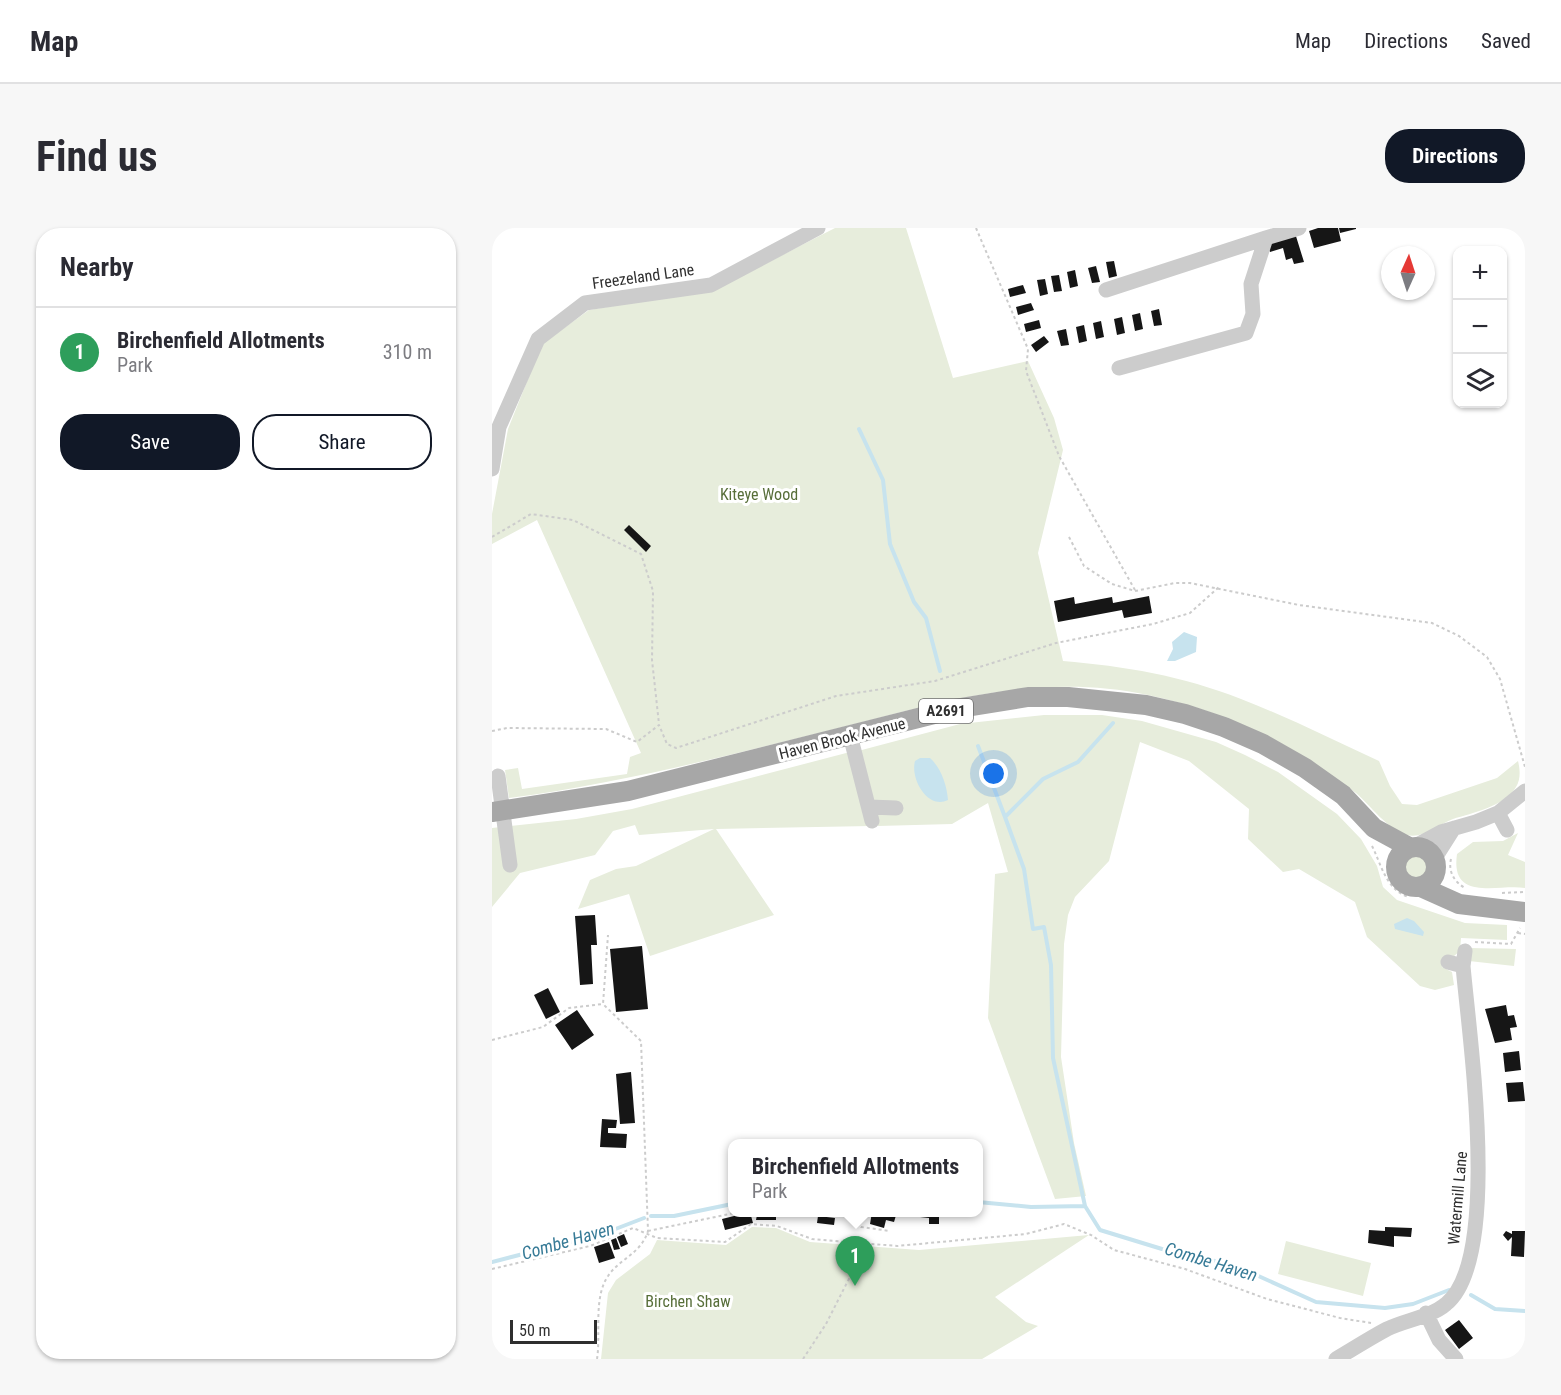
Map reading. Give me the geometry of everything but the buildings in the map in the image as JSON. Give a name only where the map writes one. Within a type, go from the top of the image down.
[{"type":"main road","name":"Haven Brook Avenue","points":[[497,811],[628,791],[954,709],[1028,697],[1107,699],[1185,714],[1263,744],[1305,768],[1343,795],[1395,870]]},
{"type":"main road","name":"Haven Brook Avenue","points":[[1372,835],[1412,847]]},
{"type":"main road","points":[[1465,898],[1441,860],[1427,849],[1412,847],[1399,855],[1395,870],[1404,883],[1415,892],[1465,898],[1525,912]]},
{"type":"main road","points":[[1415,892],[1431,881],[1441,860]]},
{"type":"street","name":"Freezeland Lane","points":[[492,469],[496,426],[538,339],[585,303],[711,285],[818,228]]},
{"type":"street","points":[[1107,290],[1292,229]]},
{"type":"street","points":[[1119,368],[1246,333],[1253,314],[1251,284],[1266,238]]},
{"type":"street","points":[[850,735],[870,814],[896,808]]},
{"type":"street","points":[[498,776],[497,811],[510,865]]},
{"type":"street","points":[[1412,847],[1441,831],[1498,813],[1525,791]]},
{"type":"street","points":[[1498,813],[1506,830]]},
{"type":"street","points":[[1441,860],[1454,828]]},
{"type":"street","name":"Watermill Lane","points":[[1336,1359],[1387,1329],[1445,1305],[1458,1290],[1468,1267],[1474,1230],[1479,1139],[1459,959]]},
{"type":"street","points":[[1426,1313],[1439,1340],[1456,1359]]},
{"type":"path","points":[[976,228],[1028,349],[1026,371],[1059,456],[1135,591]]},
{"type":"path","points":[[492,537],[531,514],[573,520],[641,554],[653,591],[652,660],[659,725],[668,744],[676,748],[836,696],[935,681],[1056,642],[1153,624],[1190,613],[1219,587]]},
{"type":"path","points":[[1069,537],[1084,566],[1112,584],[1135,591],[1175,583],[1219,587],[1299,604],[1432,623],[1459,636],[1487,657],[1500,678],[1525,768]]},
{"type":"path","points":[[492,731],[507,728],[606,729],[637,742],[659,725]]},
{"type":"path","points":[[1372,835],[1389,884],[1399,894],[1415,892]]},
{"type":"path","points":[[1441,860],[1449,866],[1465,898]]},
{"type":"path","points":[[1495,893],[1525,892]]},
{"type":"path","points":[[1459,959],[1466,942],[1511,944],[1518,933],[1525,934]]},
{"type":"path","points":[[597,1359],[601,1292],[608,1275],[637,1252],[647,1233],[641,1041],[603,1004],[608,935]]},
{"type":"path","points":[[492,1040],[543,1027],[569,1008],[603,1004]]},
{"type":"path","points":[[647,1233],[728,1215]]},
{"type":"path","points":[[848,1217],[861,1227],[890,1231]]},
{"type":"path","points":[[492,1269],[590,1246],[633,1228],[657,1238],[725,1242],[752,1224],[777,1226],[812,1239],[897,1246],[1026,1234],[1064,1224],[1091,1234],[1114,1250],[1185,1269],[1267,1299],[1340,1318],[1374,1323],[1387,1329]]},
{"type":"path","points":[[803,1359],[826,1324],[860,1257]]},
{"type":"green space","name":"Kiteye Wood","points":[[835,228],[906,228],[953,378],[1028,361],[1054,418],[1063,450],[1038,553],[1063,661],[1131,669],[1175,678],[1259,706],[1379,761],[1390,786],[1402,804],[1417,805],[1497,778],[1518,761],[1519,781],[1511,794],[1496,804],[1453,819],[1425,833],[1407,835],[1393,828],[1356,793],[1308,760],[1243,725],[1196,708],[1148,695],[1106,689],[1066,687],[1026,689],[946,701],[669,769],[509,798],[505,770],[518,768],[522,789],[627,774],[630,757],[641,753],[537,520],[492,544],[492,514],[508,429],[542,344],[589,310],[716,289]]},
{"type":"green space","points":[[1044,715],[1102,715],[1142,721],[1216,742],[1245,755],[1278,772],[1337,814],[1361,839],[1377,866],[1383,887],[1397,900],[1465,923],[1507,925],[1507,940],[1461,938],[1460,951],[1454,956],[1446,955],[1442,967],[1452,972],[1454,985],[1435,990],[1420,986],[1367,937],[1355,902],[1299,869],[1283,872],[1248,839],[1249,809],[1189,761],[1140,742],[1109,861],[1075,897],[1068,915],[1064,944],[1061,1057],[1074,1143],[1086,1196],[1055,1199],[988,1018],[995,874],[1008,872],[988,803],[952,824],[878,826],[858,751],[960,724]]},
{"type":"green space","points":[[850,752],[871,826],[716,829],[774,915],[650,956],[629,894],[578,909],[590,880],[616,869],[636,866],[714,829],[639,835],[635,825],[613,831],[595,855],[520,873],[492,907],[492,828],[576,819],[632,809]]},
{"type":"green space","points":[[1518,833],[1508,855],[1525,862],[1525,888],[1478,888],[1468,885],[1461,879],[1457,869],[1457,854],[1473,842],[1503,841]]},
{"type":"green space","points":[[1416,852],[1427,856],[1431,867],[1427,878],[1416,882],[1405,878],[1401,867],[1405,856]]},
{"type":"green space","points":[[1470,948],[1516,949],[1514,966],[1469,961]]},
{"type":"green space","name":"Birchen Shaw","points":[[752,1227],[776,1228],[810,1242],[919,1250],[1089,1235],[995,1297],[1026,1322],[1038,1326],[982,1359],[601,1359],[608,1293],[616,1280],[650,1254],[657,1240],[726,1245]]},
{"type":"green space","points":[[1286,1241],[1371,1263],[1363,1296],[1278,1274]]},
{"type":"water","points":[[1184,632],[1197,637],[1196,652],[1175,661],[1167,661],[1173,649],[1172,642]]},
{"type":"water","points":[[920,758],[930,758],[937,767],[945,783],[948,800],[934,801],[922,791],[914,768],[915,761]]},
{"type":"water","points":[[1407,918],[1414,921],[1424,932],[1423,936],[1395,929],[1394,924]]},
{"type":"waterway","points":[[859,429],[883,480],[890,544],[914,602],[926,618],[940,671]]},
{"type":"waterway","points":[[1085,1206],[1053,1058],[1051,965],[1044,927],[1033,929],[1024,869],[1005,817],[1043,779],[1078,762],[1113,723]]},
{"type":"waterway","points":[[978,746],[1005,817]]},
{"type":"waterway","name":"Combe Haven","points":[[983,1202],[1031,1207],[1085,1206],[1100,1230],[1162,1249],[1196,1255],[1254,1274],[1316,1302],[1385,1308],[1413,1304],[1449,1290]]},
{"type":"waterway","name":"Combe Haven","points":[[651,1216],[674,1216],[728,1205]]},
{"type":"waterway","name":"Combe Haven","points":[[492,1262],[605,1233],[644,1218]]},
{"type":"waterway","name":"Combe Haven","points":[[1471,1295],[1495,1309],[1525,1311]]},
{"type":"place","name":"Birchenfield Allotments","points":[[855,1286]]}]
